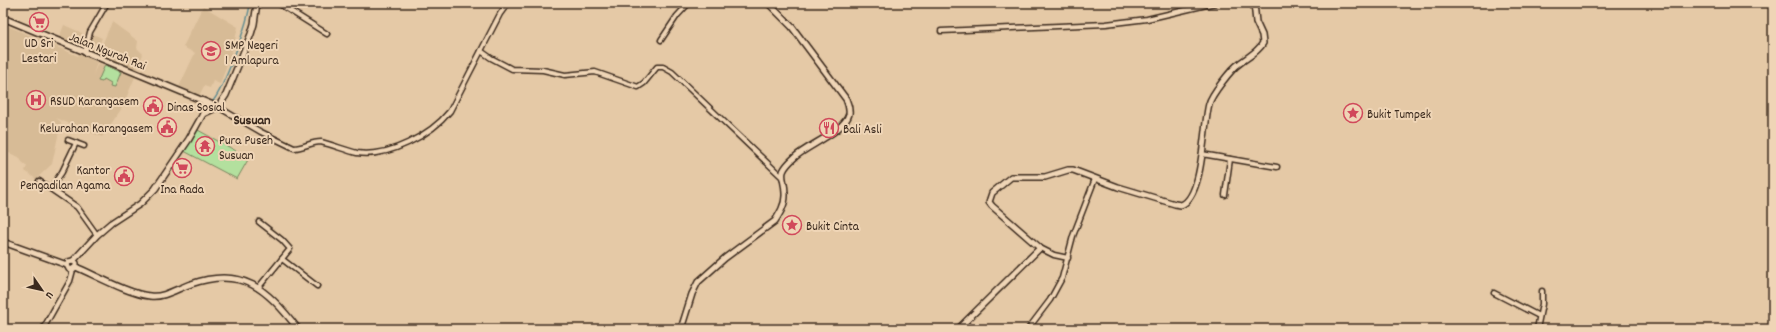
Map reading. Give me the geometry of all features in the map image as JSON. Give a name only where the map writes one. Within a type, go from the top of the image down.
[{"type":"street","points":[[85,53],[90,32],[107,3]]},
{"type":"street","points":[[203,114],[218,107],[226,96],[251,34],[257,3]]},
{"type":"street","points":[[278,3],[327,34]]},
{"type":"street","points":[[218,107],[261,132],[294,148],[321,142],[358,153],[380,153],[412,141],[445,117],[454,104],[481,50],[508,3]]},
{"type":"street","points":[[661,40],[677,16],[689,3]]},
{"type":"street","points":[[681,329],[692,294],[698,282],[725,258],[774,220],[779,214],[786,194],[782,177],[785,168],[794,158],[847,120],[850,110],[846,99],[825,74],[792,27],[768,3]]},
{"type":"street","points":[[941,31],[1106,24],[1147,19],[1215,3]]},
{"type":"street","points":[[1068,258],[1040,248],[992,206],[989,198],[992,193],[1007,179],[1016,176],[1045,177],[1068,170],[1073,170],[1118,187],[1182,205],[1187,201],[1193,191],[1202,154],[1209,102],[1234,67],[1261,47],[1263,39],[1258,26],[1254,3]]},
{"type":"street","name":"Jalan Ngurah Rai","points":[[3,18],[218,107]]},
{"type":"street","points":[[481,50],[491,58],[512,69],[543,70],[565,75],[595,72],[638,87],[644,83],[657,67],[662,67],[672,72],[782,177]]},
{"type":"street","points":[[43,329],[70,281],[72,268],[76,263],[73,261],[97,235],[111,223],[133,210],[150,195],[174,161],[203,114],[204,102]]},
{"type":"street","points":[[68,140],[84,146]]},
{"type":"street","points":[[51,188],[62,172],[76,143]]},
{"type":"street","points":[[1202,154],[1277,167]]},
{"type":"street","points":[[1225,195],[1230,159]]},
{"type":"street","points":[[1028,329],[1057,289],[1068,258],[1073,236],[1095,179]]},
{"type":"street","points":[[39,181],[77,207],[97,235]]},
{"type":"street","points":[[258,288],[289,250],[289,247],[259,222]]},
{"type":"street","points":[[3,242],[128,290],[151,296],[162,295],[208,279],[222,277],[239,279],[258,288],[280,307],[298,329]]},
{"type":"street","points":[[958,329],[1040,248]]},
{"type":"street","points":[[282,259],[317,286]]},
{"type":"street","points":[[1537,329],[1542,304],[1542,290]]},
{"type":"street","points":[[1494,293],[1539,316]]},
{"type":"shaded area","name":"SMP Negeri 1 Amlapura","points":[[203,6],[238,27],[233,48],[220,84],[213,81],[210,88],[204,86],[199,96],[179,87],[195,53],[183,47]]},
{"type":"shaded area","points":[[112,22],[138,41],[137,48],[143,54],[137,69],[98,54]]},
{"type":"shaded area","name":"RSUD Karangasem","points":[[3,24],[78,56],[88,32],[102,38],[92,60],[97,62],[93,75],[98,63],[135,77],[122,108],[102,137],[56,118],[61,122],[52,164],[36,179],[25,171],[27,166],[19,157],[9,153],[3,160]]},
{"type":"shaded area","points":[[64,25],[82,33],[77,46],[59,38]]},
{"type":"green space","points":[[105,65],[121,72],[115,87],[110,86],[111,83],[104,79],[102,82],[98,81]]},
{"type":"green space","points":[[196,129],[249,158],[237,179],[184,151]]},
{"type":"waterway","points":[[212,102],[217,95],[235,55],[249,12],[250,3]]},
{"type":"place","name":"UD Sri Lestari","points":[[39,22]]},
{"type":"place","name":"SMP Negeri 1 Amlapura","points":[[211,51]]},
{"type":"place","name":"RSUD Karangasem","points":[[36,100]]},
{"type":"place","name":"Dinas Sosial","points":[[153,106]]},
{"type":"place","name":"Bukit Tumpek","points":[[1353,113]]},
{"type":"place","name":"Kelurahan Karangasem","points":[[167,127]]},
{"type":"place","name":"Bali Asli","points":[[829,128]]},
{"type":"place","name":"Pura Puseh Susuan","points":[[205,146]]},
{"type":"place","name":"Ina Rada","points":[[182,168]]},
{"type":"place","name":"Kantor Pengadilan Agama","points":[[124,176]]},
{"type":"place","name":"Bukit Cinta","points":[[792,225]]},
{"type":"district","name":"Susuan","points":[[252,119]]}]
